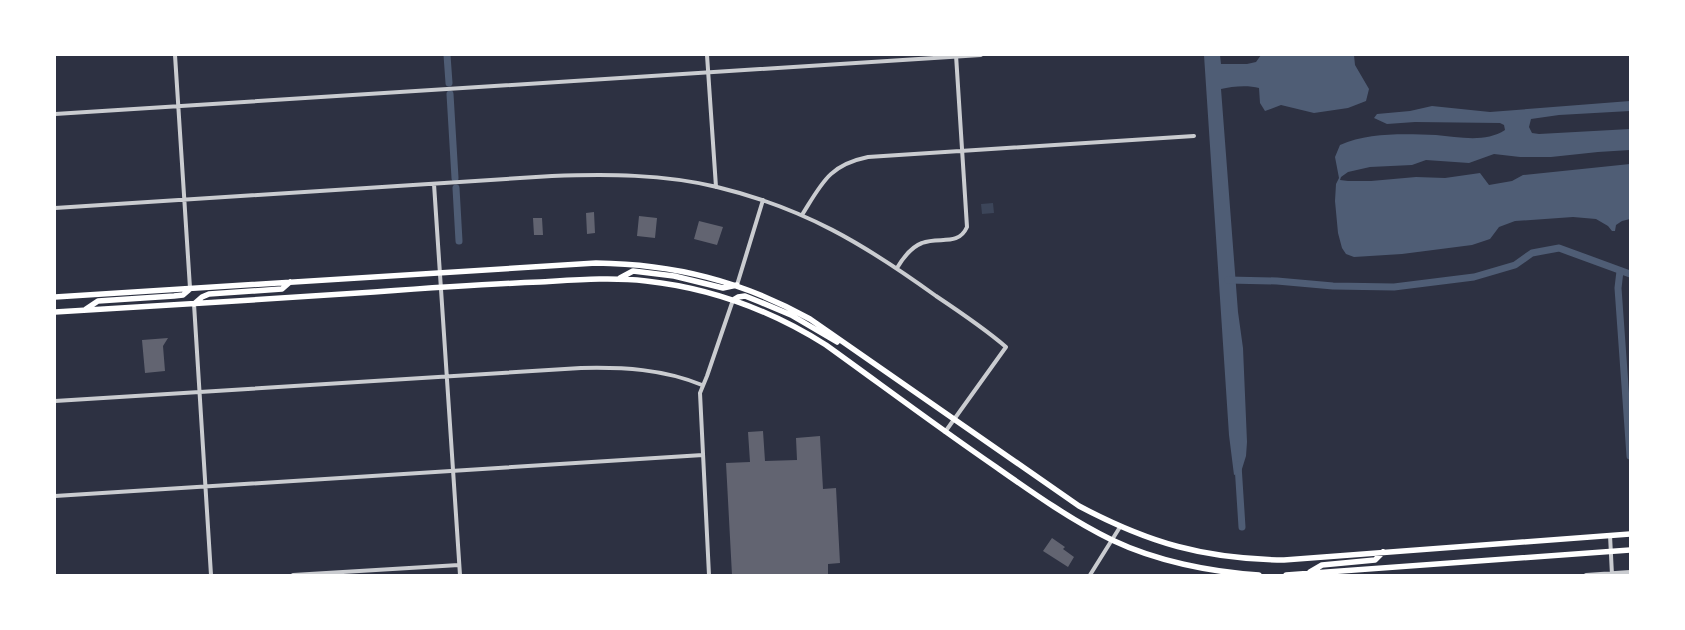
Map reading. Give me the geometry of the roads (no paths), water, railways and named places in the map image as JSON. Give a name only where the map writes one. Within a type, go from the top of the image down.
[{"type":"main road","points":[[55,297],[596,263],[678,270],[737,285],[792,308],[844,342],[1079,506],[1120,527],[1178,548],[1224,557],[1284,560],[1630,534]]},
{"type":"main road","points":[[618,279],[633,271],[674,276],[723,288],[737,285]]},
{"type":"main road","points":[[55,312],[442,287],[618,279],[675,285],[734,300],[769,314],[809,334],[1041,498],[1075,521],[1112,540],[1147,553],[1195,567],[1259,575]]},
{"type":"main road","points":[[194,304],[209,294],[282,289],[290,282]]},
{"type":"main road","points":[[85,310],[98,301],[174,296],[183,294],[190,288]]},
{"type":"main road","points":[[734,300],[745,296],[753,299],[791,315],[837,342],[844,342]]},
{"type":"main road","points":[[1286,575],[1630,550]]},
{"type":"main road","points":[[1308,573],[1322,565],[1375,560],[1382,552]]},
{"type":"street","points":[[175,55],[190,288]]},
{"type":"street","points":[[707,55],[716,187]]},
{"type":"street","points":[[55,114],[981,55]]},
{"type":"street","points":[[897,268],[914,247],[933,240],[956,239],[963,235],[967,227],[956,56]]},
{"type":"street","points":[[802,215],[823,181],[835,170],[848,162],[876,156],[1194,136]]},
{"type":"street","points":[[55,208],[544,176],[618,174],[679,180],[716,187],[764,200],[802,215],[859,244],[897,268],[1006,347],[946,432]]},
{"type":"street","points":[[434,184],[460,575]]},
{"type":"street","points":[[737,285],[764,200]]},
{"type":"street","points":[[710,575],[700,392],[734,300]]},
{"type":"street","points":[[194,304],[211,575]]},
{"type":"street","points":[[55,401],[617,367],[655,371],[702,385]]},
{"type":"street","points":[[55,496],[703,455]]},
{"type":"street","points":[[1090,575],[1120,527]]},
{"type":"street","points":[[1610,535],[1612,574]]},
{"type":"street","points":[[292,575],[459,565]]},
{"type":"street","points":[[1586,575],[1630,572]]},
{"type":"waterway","points":[[447,55],[449,83]]},
{"type":"waterway","points":[[450,94],[455,178]]},
{"type":"waterway","points":[[456,188],[459,241]]},
{"type":"waterway","points":[[1228,280],[1277,281],[1333,286],[1394,287],[1474,277],[1515,265],[1532,253],[1559,248],[1630,274]]},
{"type":"waterway","points":[[1620,271],[1618,288],[1630,456]]},
{"type":"waterway","points":[[1238,465],[1242,527]]}]
